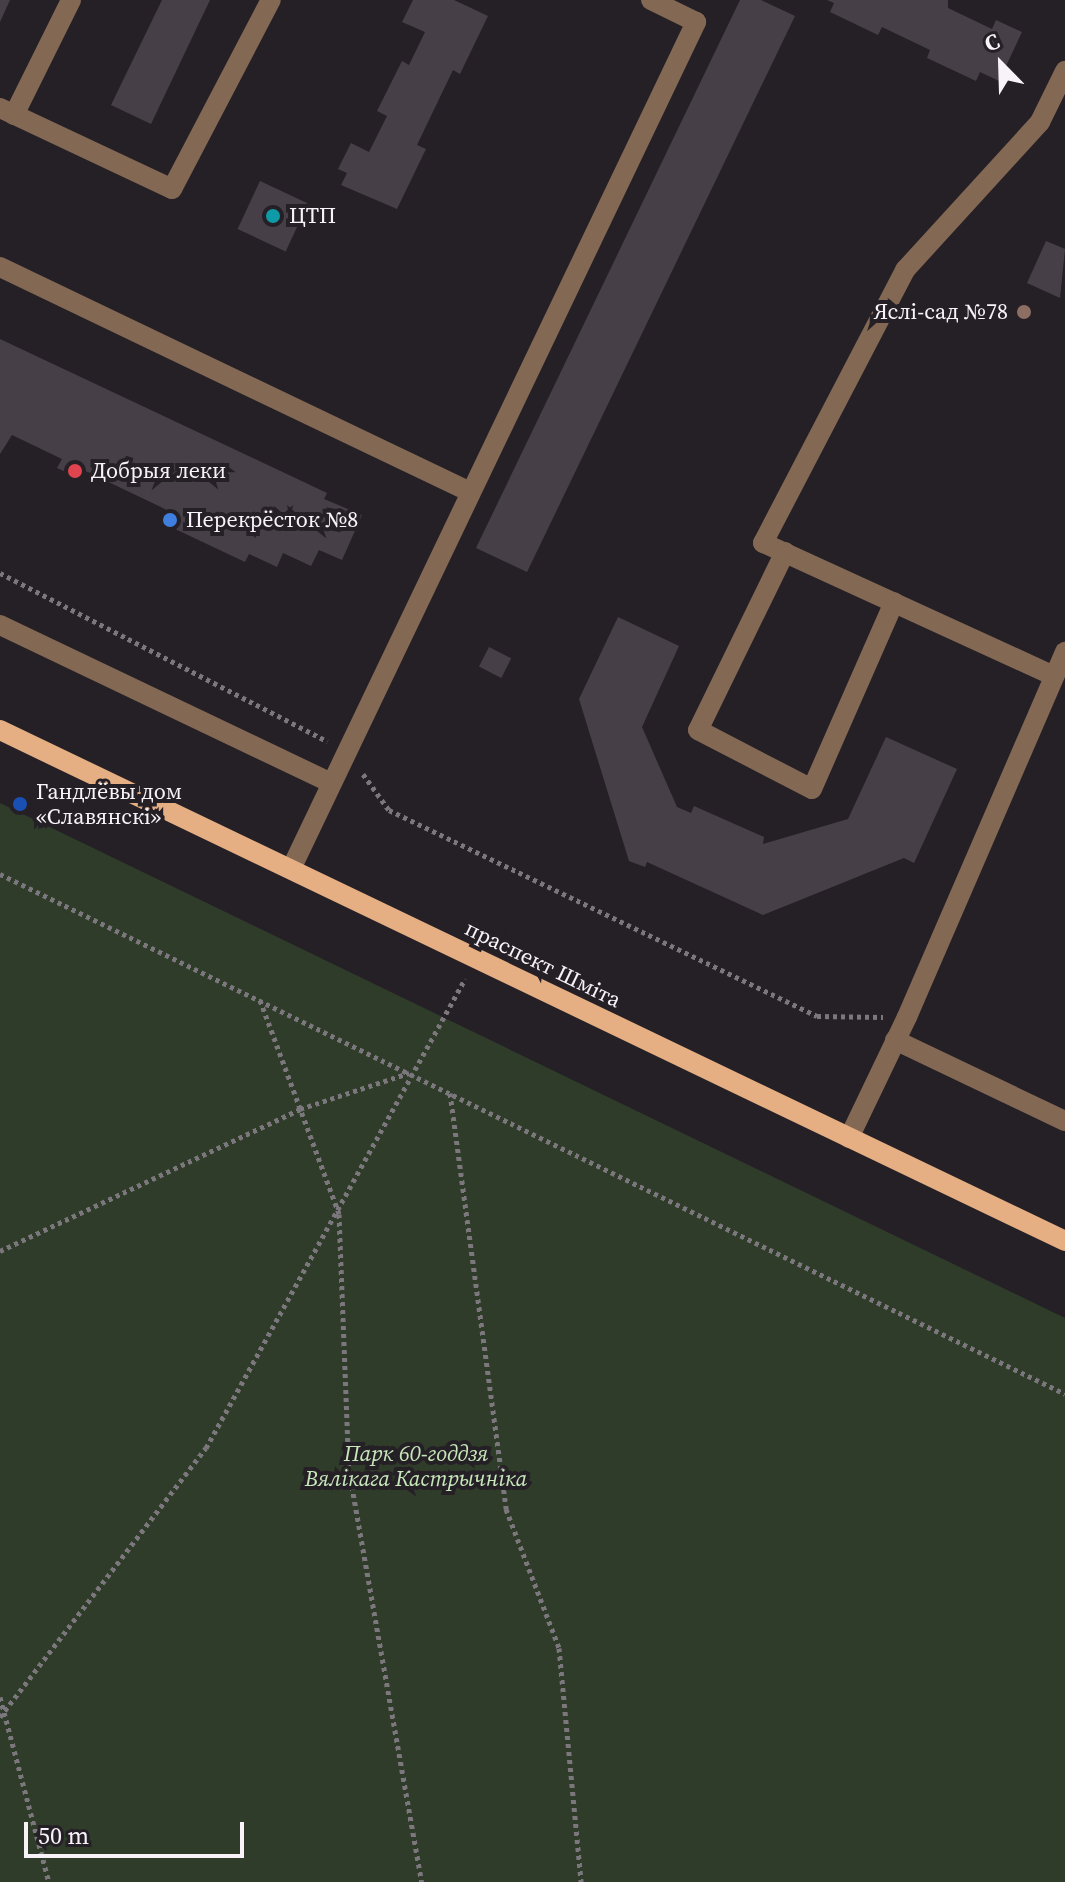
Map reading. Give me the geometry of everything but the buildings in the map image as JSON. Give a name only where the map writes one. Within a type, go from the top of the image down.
[{"type":"main road","name":"праспект Шміта","points":[[0,730],[1065,1241]]},
{"type":"lane","points":[[71,0],[7,112],[172,189],[271,0]]},
{"type":"lane","points":[[291,869],[468,491],[696,22],[651,0]]},
{"type":"lane","points":[[1054,676],[763,543],[905,270],[1040,122],[1065,71]]},
{"type":"lane","points":[[0,267],[468,491]]},
{"type":"lane","points":[[785,552],[698,730],[812,789],[894,602]]},
{"type":"lane","points":[[0,625],[331,783]]},
{"type":"lane","points":[[849,1138],[907,1017],[1065,652]]},
{"type":"lane","points":[[895,1040],[1065,1121]]},
{"type":"path","points":[[0,573],[347,751],[389,810],[474,855],[817,1016],[907,1017]]},
{"type":"path","points":[[0,874],[1065,1394]]},
{"type":"path","points":[[0,1717],[206,1448],[339,1214],[410,1073],[476,959]]},
{"type":"path","points":[[260,1000],[339,1214],[349,1470],[422,1882]]},
{"type":"path","points":[[0,1251],[300,1109],[410,1073]]},
{"type":"path","points":[[450,1092],[506,1509],[559,1648],[581,1882]]},
{"type":"path","points":[[0,1697],[6,1709],[49,1882]]},
{"type":"green space","name":"Парк 60-годдзя Вялікага Кастрычніка","points":[[0,803],[1065,1318],[1065,1882],[0,1882]]},
{"type":"place","name":"ЦТП","points":[[273,216]]},
{"type":"place","name":"Яслі-сад №78","points":[[1024,312]]},
{"type":"place","name":"Добрыя леки","points":[[75,471]]},
{"type":"place","name":"Перекрёсток №8","points":[[170,520]]},
{"type":"place","name":"Гандлёвы дом «Славянскі»","points":[[20,804]]}]
